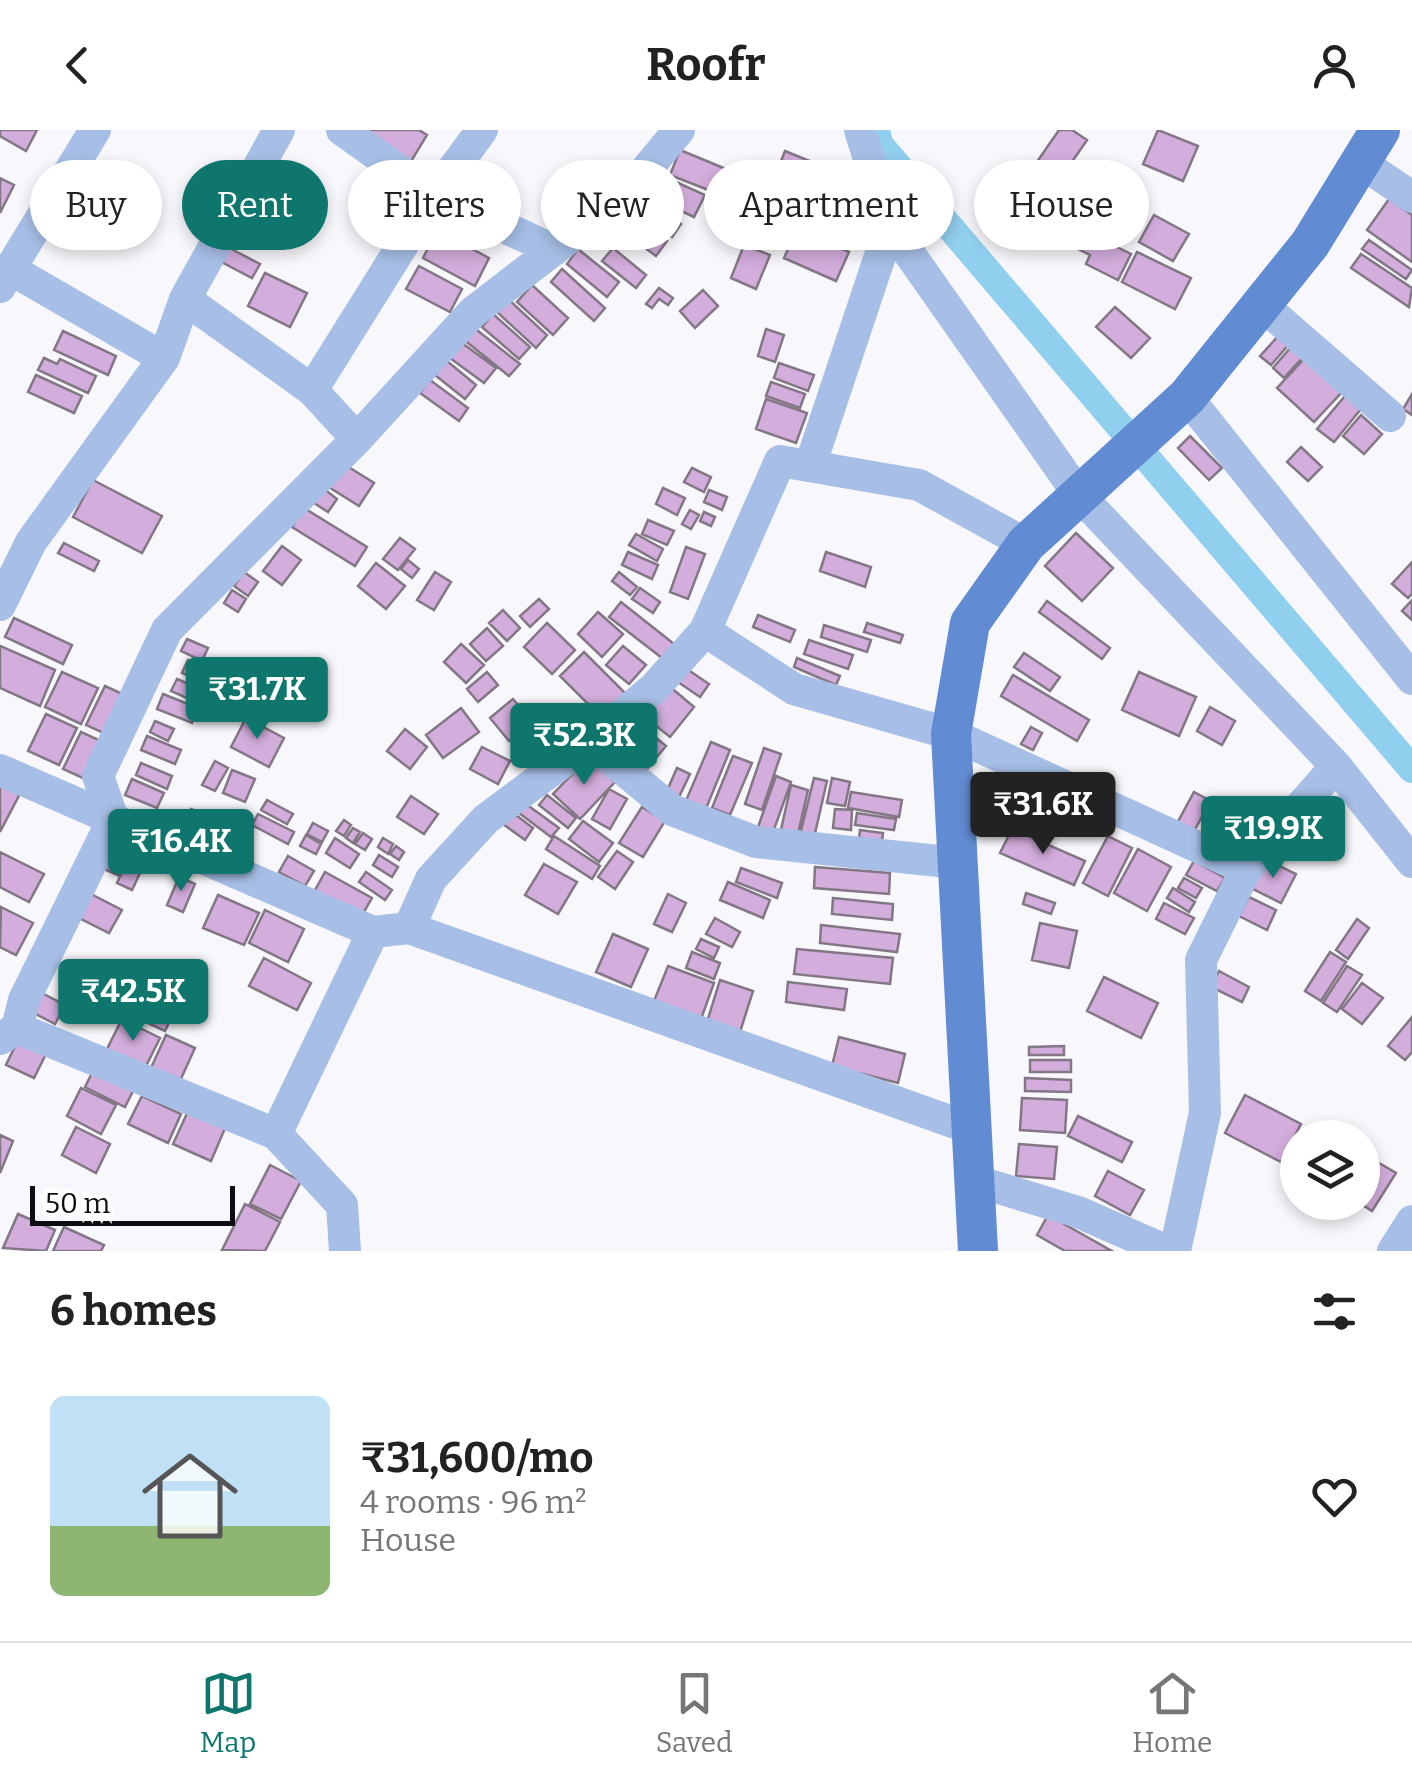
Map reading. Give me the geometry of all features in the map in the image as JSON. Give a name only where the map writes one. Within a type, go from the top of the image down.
[{"type":"main road","points":[[978,1251],[951,734],[970,624],[1026,544],[1183,400],[1310,244],[1370,146]]},
{"type":"street","points":[[95,130],[5,278],[164,358]]},
{"type":"street","points":[[0,605],[31,542],[164,358],[185,298],[279,130]]},
{"type":"street","points":[[342,130],[384,160]]},
{"type":"street","points":[[460,160],[482,130]]},
{"type":"street","points":[[654,160],[679,130]]},
{"type":"street","points":[[860,130],[869,160]]},
{"type":"street","points":[[1370,146],[1412,198]]},
{"type":"street","points":[[312,390],[400,250]]},
{"type":"street","points":[[345,1251],[342,1205],[276,1134],[8,1034],[113,819],[98,776],[167,630],[357,439],[472,314],[554,250]]},
{"type":"street","points":[[810,466],[882,250]]},
{"type":"street","points":[[908,250],[1085,489],[1336,766],[1412,862]]},
{"type":"street","points":[[185,298],[312,390],[357,439]]},
{"type":"street","points":[[1261,304],[1390,416]]},
{"type":"street","points":[[1183,400],[1411,676]]},
{"type":"street","points":[[409,928],[431,880],[486,820],[654,688],[704,631],[780,460],[919,485],[1026,544]]},
{"type":"street","points":[[704,631],[794,689],[951,734],[1246,870]]},
{"type":"street","points":[[590,742],[672,810],[756,842],[958,863]]},
{"type":"street","points":[[1175,1251],[1205,1113],[1201,960],[1246,870],[1336,766]]},
{"type":"street","points":[[0,770],[373,932],[409,928],[972,1129]]},
{"type":"street","points":[[276,1134],[373,932]]},
{"type":"street","points":[[976,1181],[1078,1212],[1167,1251]]},
{"type":"street","points":[[1393,1251],[1412,1221]]},
{"type":"building","points":[[0,130],[37,130],[26,151],[0,136]]},
{"type":"building","points":[[357,130],[419,130],[427,135],[412,160],[405,160]]},
{"type":"building","points":[[1059,130],[1072,130],[1087,140],[1073,160],[1038,160]]},
{"type":"building","points":[[1158,130],[1198,146],[1183,181],[1149,167],[1149,160],[1145,160]]},
{"type":"building","points":[[680,150],[704,160],[704,188],[684,180],[684,160],[676,160]]},
{"type":"building","points":[[785,151],[807,160],[782,160]]},
{"type":"building","points":[[0,178],[14,185],[0,213]]},
{"type":"building","points":[[684,186],[704,195],[694,217],[684,212]]},
{"type":"building","points":[[1389,199],[1412,215],[1412,262],[1367,230]]},
{"type":"building","points":[[1154,215],[1189,234],[1173,261],[1149,248],[1149,224]]},
{"type":"building","points":[[1369,240],[1412,270],[1406,279],[1362,249]]},
{"type":"building","points":[[216,250],[233,250],[260,264],[252,278],[212,257]]},
{"type":"building","points":[[427,250],[474,250],[489,258],[475,286],[423,258]]},
{"type":"building","points":[[579,250],[619,282],[607,297],[567,264]]},
{"type":"building","points":[[615,250],[646,275],[636,288],[602,261]]},
{"type":"building","points":[[742,250],[770,255],[756,289],[731,278]]},
{"type":"building","points":[[788,250],[849,252],[836,281],[784,258]]},
{"type":"building","points":[[1080,250],[1123,250],[1131,254],[1118,280],[1086,264],[1090,255]]},
{"type":"building","points":[[1137,252],[1191,278],[1175,309],[1122,282]]},
{"type":"building","points":[[1361,254],[1412,288],[1409,307],[1351,268]]},
{"type":"building","points":[[419,266],[462,289],[450,312],[406,289]]},
{"type":"building","points":[[562,269],[605,308],[594,321],[551,282]]},
{"type":"building","points":[[265,273],[307,293],[290,327],[248,306]]},
{"type":"building","points":[[532,285],[568,318],[553,335],[517,302]]},
{"type":"building","points":[[659,288],[673,298],[668,305],[659,299],[652,308],[646,304]]},
{"type":"building","points":[[703,290],[718,306],[695,328],[680,311]]},
{"type":"building","points":[[508,299],[547,335],[536,348],[497,312]]},
{"type":"building","points":[[1115,307],[1150,338],[1131,358],[1096,327]]},
{"type":"building","points":[[493,314],[530,347],[519,359],[482,327]]},
{"type":"building","points":[[473,327],[520,364],[509,376],[463,339]]},
{"type":"building","points":[[766,329],[784,335],[775,362],[758,356]]},
{"type":"building","points":[[63,331],[116,356],[108,375],[54,350]]},
{"type":"building","points":[[1280,334],[1290,343],[1271,365],[1260,356]]},
{"type":"building","points":[[462,343],[496,368],[484,383],[450,358]]},
{"type":"building","points":[[1291,347],[1303,357],[1284,378],[1273,368]]},
{"type":"building","points":[[44,358],[57,364],[60,359],[96,376],[88,393],[38,370]]},
{"type":"building","points":[[1305,358],[1342,392],[1314,422],[1277,388]]},
{"type":"building","points":[[447,361],[476,385],[465,399],[435,375]]},
{"type":"building","points":[[779,363],[814,375],[808,391],[774,378]]},
{"type":"building","points":[[36,375],[82,396],[74,413],[28,392]]},
{"type":"building","points":[[430,380],[468,408],[459,421],[420,393]]},
{"type":"building","points":[[771,382],[805,394],[800,408],[766,396]]},
{"type":"building","points":[[1412,394],[1412,415],[1403,409]]},
{"type":"building","points":[[1345,396],[1361,409],[1334,442],[1317,429]]},
{"type":"building","points":[[766,399],[807,413],[796,443],[756,429]]},
{"type":"building","points":[[1361,415],[1382,434],[1364,454],[1343,436]]},
{"type":"building","points":[[1190,436],[1222,468],[1209,480],[1178,448]]},
{"type":"building","points":[[1301,447],[1322,467],[1308,481],[1287,462]]},
{"type":"building","points":[[339,461],[374,483],[359,506],[324,484]]},
{"type":"building","points":[[692,468],[711,477],[704,492],[684,482]]},
{"type":"building","points":[[93,480],[162,516],[142,553],[73,517]]},
{"type":"building","points":[[663,488],[685,498],[677,515],[656,504]]},
{"type":"building","points":[[324,489],[337,499],[328,512],[314,503]]},
{"type":"building","points":[[709,490],[727,497],[722,510],[704,502]]},
{"type":"building","points":[[304,508],[367,547],[355,566],[292,527]]},
{"type":"building","points":[[690,510],[699,515],[691,529],[682,524]]},
{"type":"building","points":[[704,512],[715,517],[711,526],[700,521]]},
{"type":"building","points":[[648,520],[674,531],[667,545],[642,534]]},
{"type":"building","points":[[1076,533],[1113,568],[1082,601],[1045,566]]},
{"type":"building","points":[[636,534],[663,549],[657,561],[629,545]]},
{"type":"building","points":[[400,538],[415,549],[398,570],[383,559]]},
{"type":"building","points":[[64,543],[99,561],[94,571],[58,553]]},
{"type":"building","points":[[282,546],[301,560],[282,585],[263,571]]},
{"type":"building","points":[[686,547],[705,554],[688,599],[670,592]]},
{"type":"building","points":[[628,552],[658,565],[652,579],[622,565]]},
{"type":"building","points":[[826,552],[871,567],[865,587],[820,571]]},
{"type":"building","points":[[408,560],[419,569],[412,578],[401,569]]},
{"type":"building","points":[[1412,562],[1412,594],[1408,598],[1392,584]]},
{"type":"building","points":[[376,563],[405,586],[386,609],[358,586]]},
{"type":"building","points":[[244,572],[258,582],[248,596],[234,586]]},
{"type":"building","points":[[435,572],[451,582],[434,610],[417,600]]},
{"type":"building","points":[[619,572],[637,587],[630,595],[612,581]]},
{"type":"building","points":[[640,588],[660,602],[653,613],[632,599]]},
{"type":"building","points":[[232,590],[246,599],[238,612],[224,603]]},
{"type":"building","points":[[539,599],[549,609],[530,627],[520,616]]},
{"type":"building","points":[[1412,600],[1412,620],[1402,611]]},
{"type":"building","points":[[1047,601],[1110,648],[1102,659],[1039,612]]},
{"type":"building","points":[[621,602],[674,644],[662,658],[609,617]]},
{"type":"building","points":[[503,610],[520,628],[507,641],[489,623]]},
{"type":"building","points":[[598,612],[623,634],[602,657],[578,634]]},
{"type":"building","points":[[758,615],[795,630],[790,642],[753,627]]},
{"type":"building","points":[[14,618],[72,645],[63,664],[5,637]]},
{"type":"building","points":[[547,623],[575,650],[552,674],[524,647]]},
{"type":"building","points":[[867,623],[903,635],[900,643],[864,632]]},
{"type":"building","points":[[824,625],[871,640],[867,652],[821,637]]},
{"type":"building","points":[[487,628],[503,646],[486,661],[470,644]]},
{"type":"building","points":[[187,639],[208,648],[202,661],[181,651]]},
{"type":"building","points":[[809,640],[853,655],[848,669],[804,654]]},
{"type":"building","points":[[461,644],[484,665],[466,683],[444,662]]},
{"type":"building","points":[[0,646],[55,670],[40,706],[0,688]]},
{"type":"building","points":[[623,646],[646,665],[629,684],[606,665]]},
{"type":"building","points":[[584,652],[629,697],[605,721],[560,676]]},
{"type":"building","points":[[1024,653],[1060,677],[1050,691],[1014,667]]},
{"type":"building","points":[[797,658],[840,676],[836,685],[794,667]]},
{"type":"building","points":[[188,660],[225,677],[219,690],[182,673]]},
{"type":"building","points":[[287,660],[316,680],[299,702],[271,682]]},
{"type":"building","points":[[687,669],[709,684],[700,697],[678,682]]},
{"type":"building","points":[[62,672],[98,688],[81,724],[45,707]]},
{"type":"building","points":[[487,672],[498,685],[478,702],[467,689]]},
{"type":"building","points":[[1139,672],[1196,697],[1179,736],[1122,710]]},
{"type":"building","points":[[1013,675],[1089,720],[1077,741],[1001,696]]},
{"type":"building","points":[[177,679],[196,687],[191,700],[171,691]]},
{"type":"building","points":[[105,686],[127,696],[108,735],[86,725]]},
{"type":"building","points":[[669,686],[694,707],[670,737],[644,716]]},
{"type":"building","points":[[163,694],[198,708],[192,723],[157,709]]},
{"type":"building","points":[[513,699],[533,722],[509,741],[490,718]]},
{"type":"building","points":[[1210,707],[1235,721],[1222,745],[1197,731]]},
{"type":"building","points":[[461,708],[479,732],[443,758],[426,735]]},
{"type":"building","points":[[46,714],[77,728],[59,765],[28,751]]},
{"type":"building","points":[[246,718],[284,738],[269,767],[231,747]]},
{"type":"building","points":[[155,721],[174,729],[168,741],[150,732]]},
{"type":"building","points":[[638,723],[666,746],[641,776],[613,754]]},
{"type":"building","points":[[1031,727],[1042,733],[1033,750],[1021,744]]},
{"type":"building","points":[[405,729],[427,747],[410,769],[387,751]]},
{"type":"building","points":[[81,732],[101,741],[83,778],[63,769]]},
{"type":"building","points":[[147,736],[181,750],[175,764],[141,750]]},
{"type":"building","points":[[711,742],[730,750],[705,811],[685,803]]},
{"type":"building","points":[[482,747],[510,761],[498,784],[470,769]]},
{"type":"building","points":[[764,748],[781,754],[762,810],[745,804]]},
{"type":"building","points":[[733,756],[752,763],[730,815],[712,808]]},
{"type":"building","points":[[589,757],[615,782],[580,819],[553,794]]},
{"type":"building","points":[[215,761],[228,768],[215,791],[202,785]]},
{"type":"building","points":[[141,763],[172,776],[167,789],[136,775]]},
{"type":"building","points":[[677,768],[690,774],[678,799],[666,793]]},
{"type":"building","points":[[232,770],[255,779],[245,802],[223,793]]},
{"type":"building","points":[[0,774],[24,786],[0,832]]},
{"type":"building","points":[[776,776],[791,782],[772,835],[757,830]]},
{"type":"building","points":[[814,778],[827,781],[813,842],[799,839]]},
{"type":"building","points":[[832,778],[850,782],[845,806],[827,803]]},
{"type":"building","points":[[132,779],[164,793],[157,808],[125,795]]},
{"type":"building","points":[[791,785],[808,790],[797,838],[780,834]]},
{"type":"building","points":[[609,789],[627,799],[610,829],[592,819]]},
{"type":"building","points":[[851,792],[902,800],[899,817],[848,808]]},
{"type":"building","points":[[1194,792],[1211,801],[1191,836],[1175,827]]},
{"type":"building","points":[[547,795],[576,818],[568,828],[539,805]]},
{"type":"building","points":[[411,796],[438,814],[424,834],[397,817]]},
{"type":"building","points":[[267,800],[293,814],[287,824],[261,810]]},
{"type":"building","points":[[526,804],[559,828],[551,837],[519,813]]},
{"type":"building","points":[[642,807],[665,821],[643,857],[619,843]]},
{"type":"building","points":[[191,809],[206,815],[201,830],[185,824]]},
{"type":"building","points":[[835,809],[852,810],[851,830],[833,828]]},
{"type":"building","points":[[512,812],[533,828],[525,840],[503,824]]},
{"type":"building","points":[[857,813],[896,819],[894,830],[855,825]]},
{"type":"building","points":[[258,814],[294,832],[288,844],[252,825]]},
{"type":"building","points":[[209,816],[225,823],[219,837],[203,831]]},
{"type":"building","points":[[1208,819],[1239,837],[1232,850],[1201,834]]},
{"type":"building","points":[[344,820],[351,825],[344,836],[336,831]]},
{"type":"building","points":[[583,821],[613,843],[599,862],[569,839]]},
{"type":"building","points":[[313,823],[328,831],[322,842],[307,834]]},
{"type":"building","points":[[353,828],[360,832],[353,843],[346,838]]},
{"type":"building","points":[[1012,829],[1085,861],[1074,885],[1000,853]]},
{"type":"building","points":[[112,830],[134,841],[118,875],[95,865]]},
{"type":"building","points":[[860,830],[883,833],[881,849],[858,846]]},
{"type":"building","points":[[363,833],[372,839],[365,850],[355,844]]},
{"type":"building","points":[[306,835],[321,844],[316,854],[300,846]]},
{"type":"building","points":[[554,836],[600,866],[592,879],[546,849]]},
{"type":"building","points":[[1108,836],[1132,848],[1108,896],[1083,883]]},
{"type":"building","points":[[335,838],[359,854],[350,868],[326,853]]},
{"type":"building","points":[[383,838],[393,844],[388,854],[378,847]]},
{"type":"building","points":[[396,846],[404,852],[399,860],[390,854]]},
{"type":"building","points":[[133,849],[148,856],[132,890],[117,883]]},
{"type":"building","points":[[1138,849],[1171,867],[1147,911],[1114,893]]},
{"type":"building","points":[[617,851],[633,862],[615,889],[598,877]]},
{"type":"building","points":[[0,852],[44,874],[29,902],[0,887]]},
{"type":"building","points":[[379,855],[398,867],[392,877],[373,865]]},
{"type":"building","points":[[288,856],[314,871],[305,886],[279,872]]},
{"type":"building","points":[[1265,859],[1296,874],[1281,903],[1251,888]]},
{"type":"building","points":[[1194,861],[1225,878],[1217,891],[1186,875]]},
{"type":"building","points":[[544,864],[577,882],[558,914],[525,895]]},
{"type":"building","points":[[815,867],[890,873],[889,894],[814,888]]},
{"type":"building","points":[[741,868],[782,883],[777,898],[736,882]]},
{"type":"building","points":[[325,872],[372,898],[361,917],[314,892]]},
{"type":"building","points":[[366,872],[392,890],[385,900],[359,882]]},
{"type":"building","points":[[179,877],[195,884],[183,912],[167,905]]},
{"type":"building","points":[[1184,878],[1202,888],[1196,898],[1178,888]]},
{"type":"building","points":[[728,882],[770,900],[763,918],[720,900]]},
{"type":"building","points":[[1173,888],[1195,902],[1189,912],[1167,898]]},
{"type":"building","points":[[89,893],[122,910],[109,933],[77,917]]},
{"type":"building","points":[[1026,893],[1055,903],[1051,914],[1023,904]]},
{"type":"building","points":[[668,894],[686,903],[672,932],[654,924]]},
{"type":"building","points":[[218,895],[259,913],[244,945],[203,928]]},
{"type":"building","points":[[1249,897],[1276,910],[1267,930],[1239,916]]},
{"type":"building","points":[[833,898],[893,904],[892,920],[832,914]]},
{"type":"building","points":[[1164,903],[1194,918],[1185,934],[1156,919]]},
{"type":"building","points":[[1,907],[33,923],[16,955],[0,947]]},
{"type":"building","points":[[265,910],[304,929],[288,962],[249,943]]},
{"type":"building","points":[[715,918],[740,932],[732,947],[706,934]]},
{"type":"building","points":[[1357,919],[1369,928],[1348,959],[1336,950]]},
{"type":"building","points":[[1040,923],[1077,931],[1069,968],[1032,960]]},
{"type":"building","points":[[821,925],[900,934],[897,952],[820,943]]},
{"type":"building","points":[[613,934],[648,949],[631,987],[596,972]]},
{"type":"building","points":[[701,939],[719,947],[714,958],[696,949]]},
{"type":"building","points":[[797,949],[893,958],[890,984],[794,974]]},
{"type":"building","points":[[692,952],[720,963],[714,979],[686,968]]},
{"type":"building","points":[[1330,952],[1346,962],[1321,1001],[1305,991]]},
{"type":"building","points":[[264,958],[311,983],[297,1010],[249,986]]},
{"type":"building","points":[[668,966],[714,983],[701,1019],[654,1001]]},
{"type":"building","points":[[1347,966],[1362,975],[1337,1012],[1323,1003]]},
{"type":"building","points":[[1219,971],[1249,987],[1242,1002],[1211,987]]},
{"type":"building","points":[[1104,977],[1158,1003],[1141,1038],[1087,1011]]},
{"type":"building","points":[[720,980],[753,991],[740,1032],[707,1022]]},
{"type":"building","points":[[788,982],[847,989],[844,1010],[786,1002]]},
{"type":"building","points":[[1362,983],[1383,998],[1362,1024],[1342,1009]]},
{"type":"building","points":[[145,987],[178,1003],[165,1031],[131,1015]]},
{"type":"building","points":[[40,992],[65,1005],[55,1024],[30,1011]]},
{"type":"building","points":[[1412,1017],[1412,1052],[1405,1060],[1388,1046]]},
{"type":"building","points":[[122,1019],[160,1038],[144,1070],[106,1051]]},
{"type":"building","points":[[166,1035],[195,1048],[179,1083],[150,1070]]},
{"type":"building","points":[[20,1036],[48,1050],[34,1078],[6,1065]]},
{"type":"building","points":[[839,1037],[905,1054],[898,1083],[832,1066]]},
{"type":"building","points":[[1064,1046],[1064,1055],[1029,1055],[1029,1047]]},
{"type":"building","points":[[1030,1060],[1071,1060],[1071,1072],[1030,1072]]},
{"type":"building","points":[[95,1067],[135,1087],[125,1107],[85,1087]]},
{"type":"building","points":[[1025,1078],[1071,1080],[1071,1092],[1025,1091]]},
{"type":"building","points":[[81,1088],[116,1105],[101,1134],[67,1116]]},
{"type":"building","points":[[1245,1095],[1293,1120],[1280,1120],[1280,1161],[1225,1133]]},
{"type":"building","points":[[142,1096],[181,1114],[168,1143],[128,1124]]},
{"type":"building","points":[[1022,1098],[1067,1100],[1065,1133],[1020,1130]]},
{"type":"building","points":[[189,1109],[226,1126],[211,1161],[173,1144]]},
{"type":"building","points":[[1078,1116],[1132,1142],[1122,1162],[1068,1136]]},
{"type":"building","points":[[76,1127],[110,1144],[96,1173],[62,1155]]},
{"type":"building","points":[[0,1135],[13,1141],[0,1173]]},
{"type":"building","points":[[1019,1144],[1057,1147],[1054,1179],[1016,1176]]},
{"type":"building","points":[[1380,1164],[1396,1173],[1380,1198]]},
{"type":"building","points":[[270,1165],[301,1181],[281,1219],[250,1204]]},
{"type":"building","points":[[1108,1171],[1144,1190],[1130,1215],[1095,1196]]},
{"type":"building","points":[[245,1204],[280,1222],[265,1251],[222,1250]]},
{"type":"building","points":[[18,1214],[55,1230],[46,1251],[3,1248]]},
{"type":"building","points":[[1048,1215],[1112,1251],[1065,1251],[1037,1235]]},
{"type":"building","points":[[64,1227],[104,1245],[101,1251],[53,1251]]},
{"type":"waterway","points":[[876,130],[879,144],[1412,769]]}]
